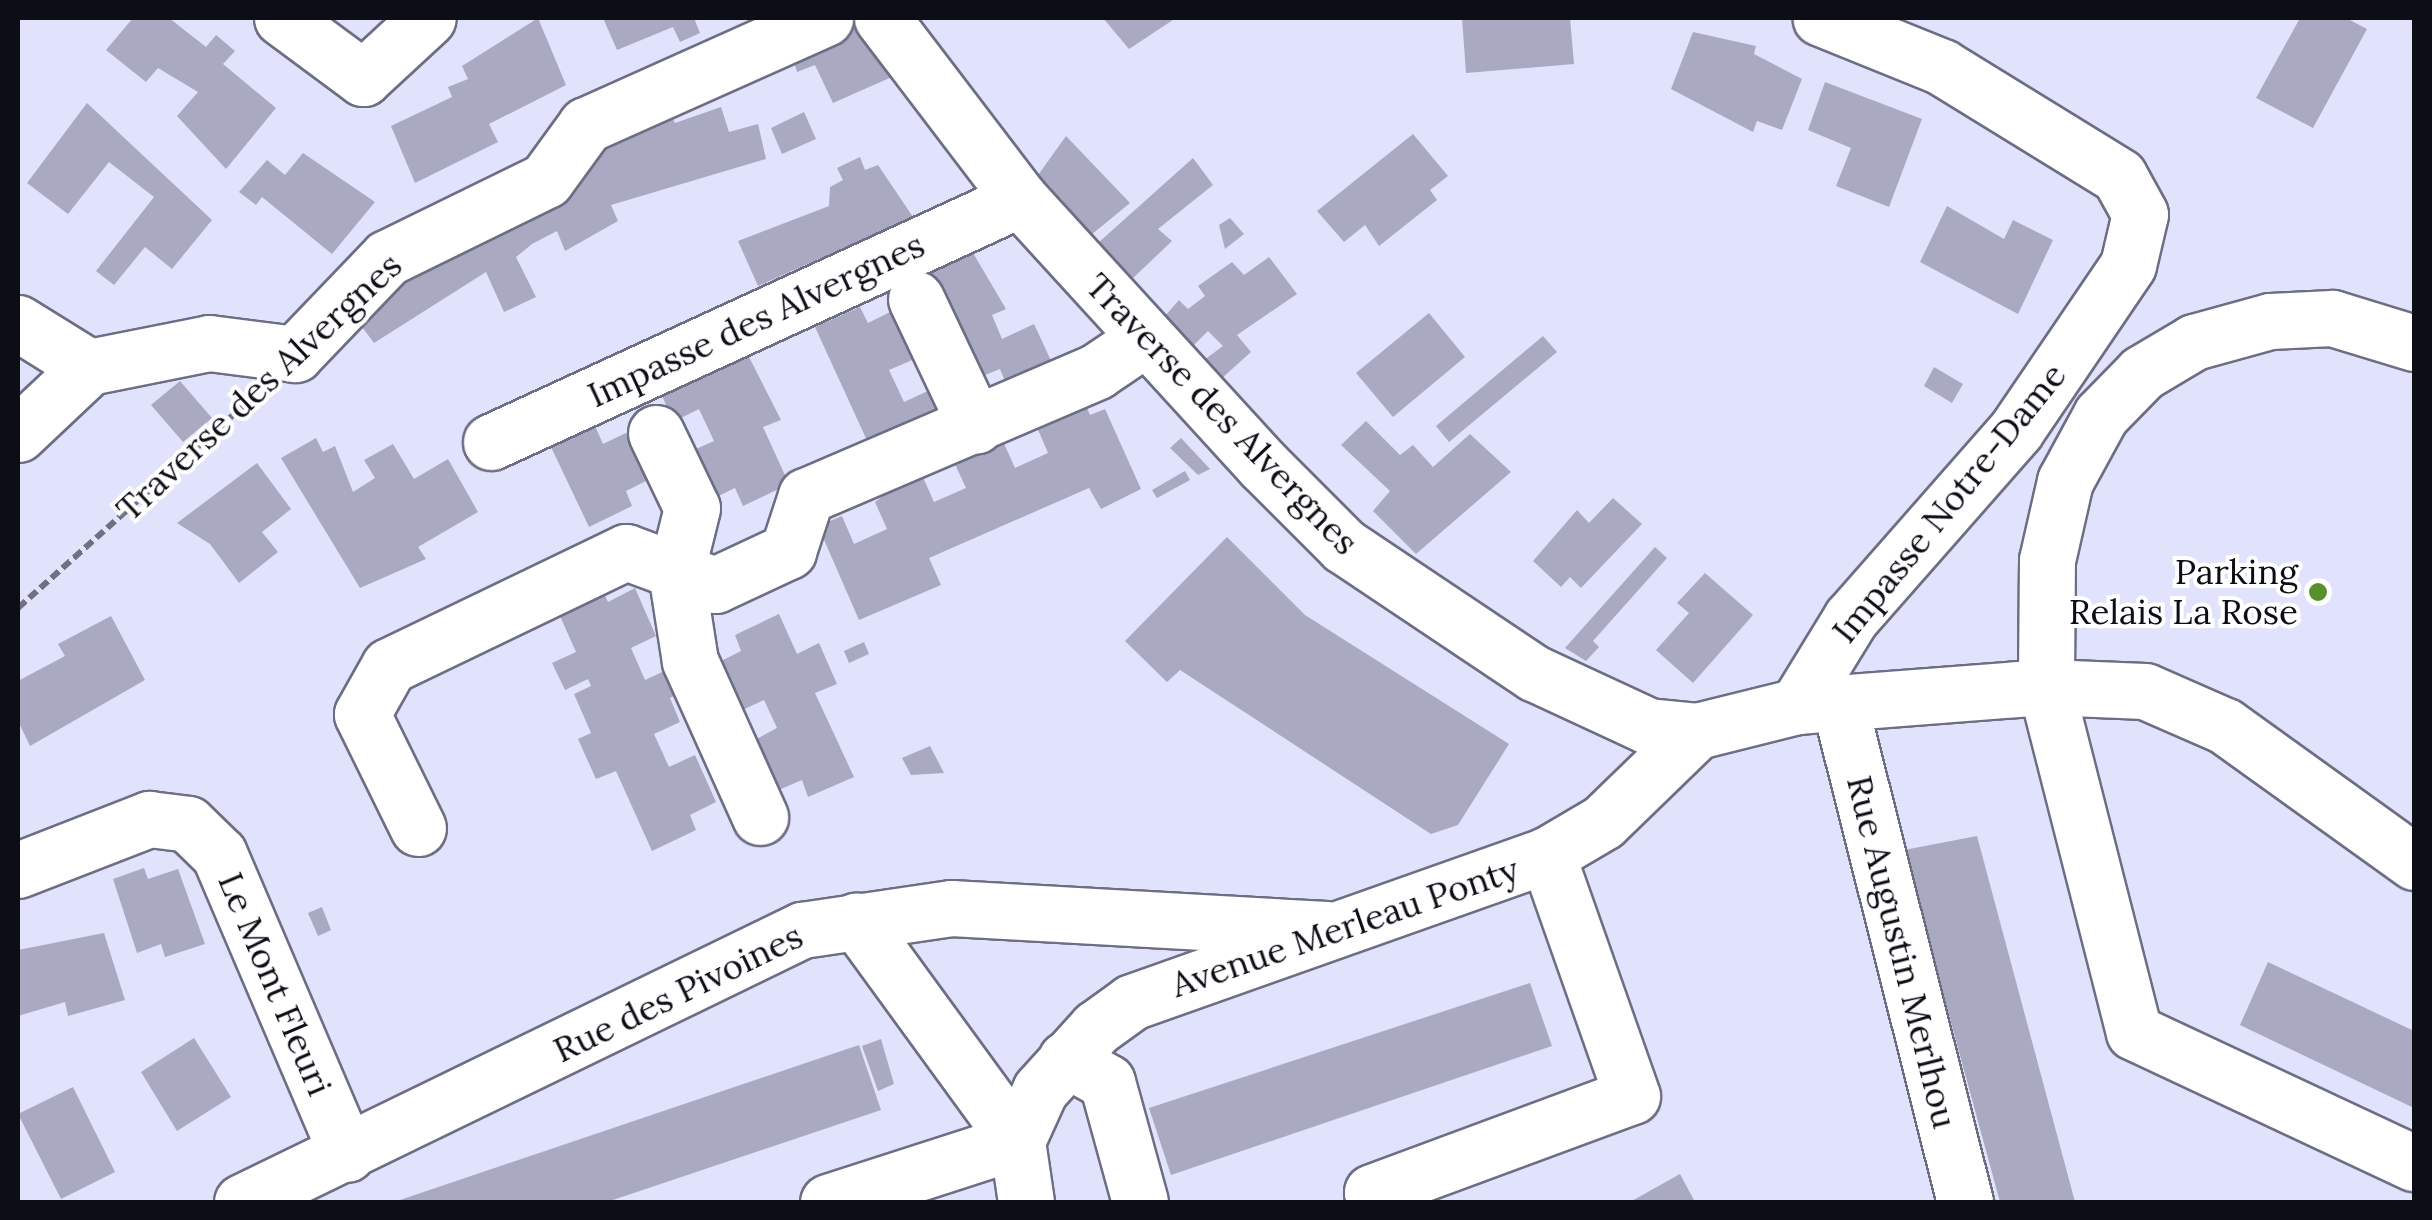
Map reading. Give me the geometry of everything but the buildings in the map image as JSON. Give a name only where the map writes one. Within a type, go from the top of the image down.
[{"type":"street","points":[[282,18],[363,78],[428,18]]},
{"type":"street","name":"Traverse des Alvergnes","points":[[295,354],[388,258],[546,180],[586,125],[825,18]]},
{"type":"street","name":"Traverse des Alvergnes","points":[[882,18],[1020,199],[1142,340],[1344,546],[1534,673],[1648,726],[1697,731]]},
{"type":"street","name":"Impasse Notre-Dame","points":[[1818,704],[1851,618],[2016,430],[2128,266],[2140,214],[2119,176],[1942,67],[1821,18]]},
{"type":"street","name":"Impasse des Alvergnes","points":[[490,442],[1020,199]]},
{"type":"street","points":[[916,298],[976,426]]},
{"type":"street","points":[[2414,343],[2332,318],[2270,321],[2194,342],[2142,373],[2102,415],[2065,481],[2047,560],[2046,686],[2134,1032],[2414,1163]]},
{"type":"street","points":[[18,322],[89,367]]},
{"type":"street","points":[[418,828],[362,714],[389,666],[626,552],[715,585],[788,552],[806,496],[1097,371],[1142,340]]},
{"type":"street","points":[[18,434],[89,367],[209,343],[295,354]]},
{"type":"street","points":[[656,434],[692,508],[676,572],[690,661],[760,817]]},
{"type":"street","points":[[1697,731],[1818,704],[2046,686],[2145,690],[2225,726],[2414,862]]},
{"type":"street","name":"Rue Augustin Merlhou","points":[[1818,704],[1965,1202]]},
{"type":"street","name":"Avenue Merleau Ponty","points":[[1017,1141],[1066,1059],[1132,1002],[1326,929],[1547,855],[1603,822],[1697,731]]},
{"type":"street","name":"Le Mont Fleuri","points":[[18,870],[149,819],[188,824],[219,854],[347,1154]]},
{"type":"street","points":[[1376,1202],[1372,1192],[1632,1096],[1547,855]]},
{"type":"street","name":"Rue des Pivoines","points":[[242,1202],[802,930],[951,908],[1326,929]]},
{"type":"street","points":[[856,920],[1017,1141],[1026,1202]]},
{"type":"street","points":[[1066,1059],[1107,1082],[1140,1202]]},
{"type":"street","points":[[828,1202],[1017,1141]]},
{"type":"path","name":"Traverse des Alvergnes","points":[[18,608],[295,354]]},
{"type":"place","name":"Parking Relais La Rose","points":[[2318,592]]}]
